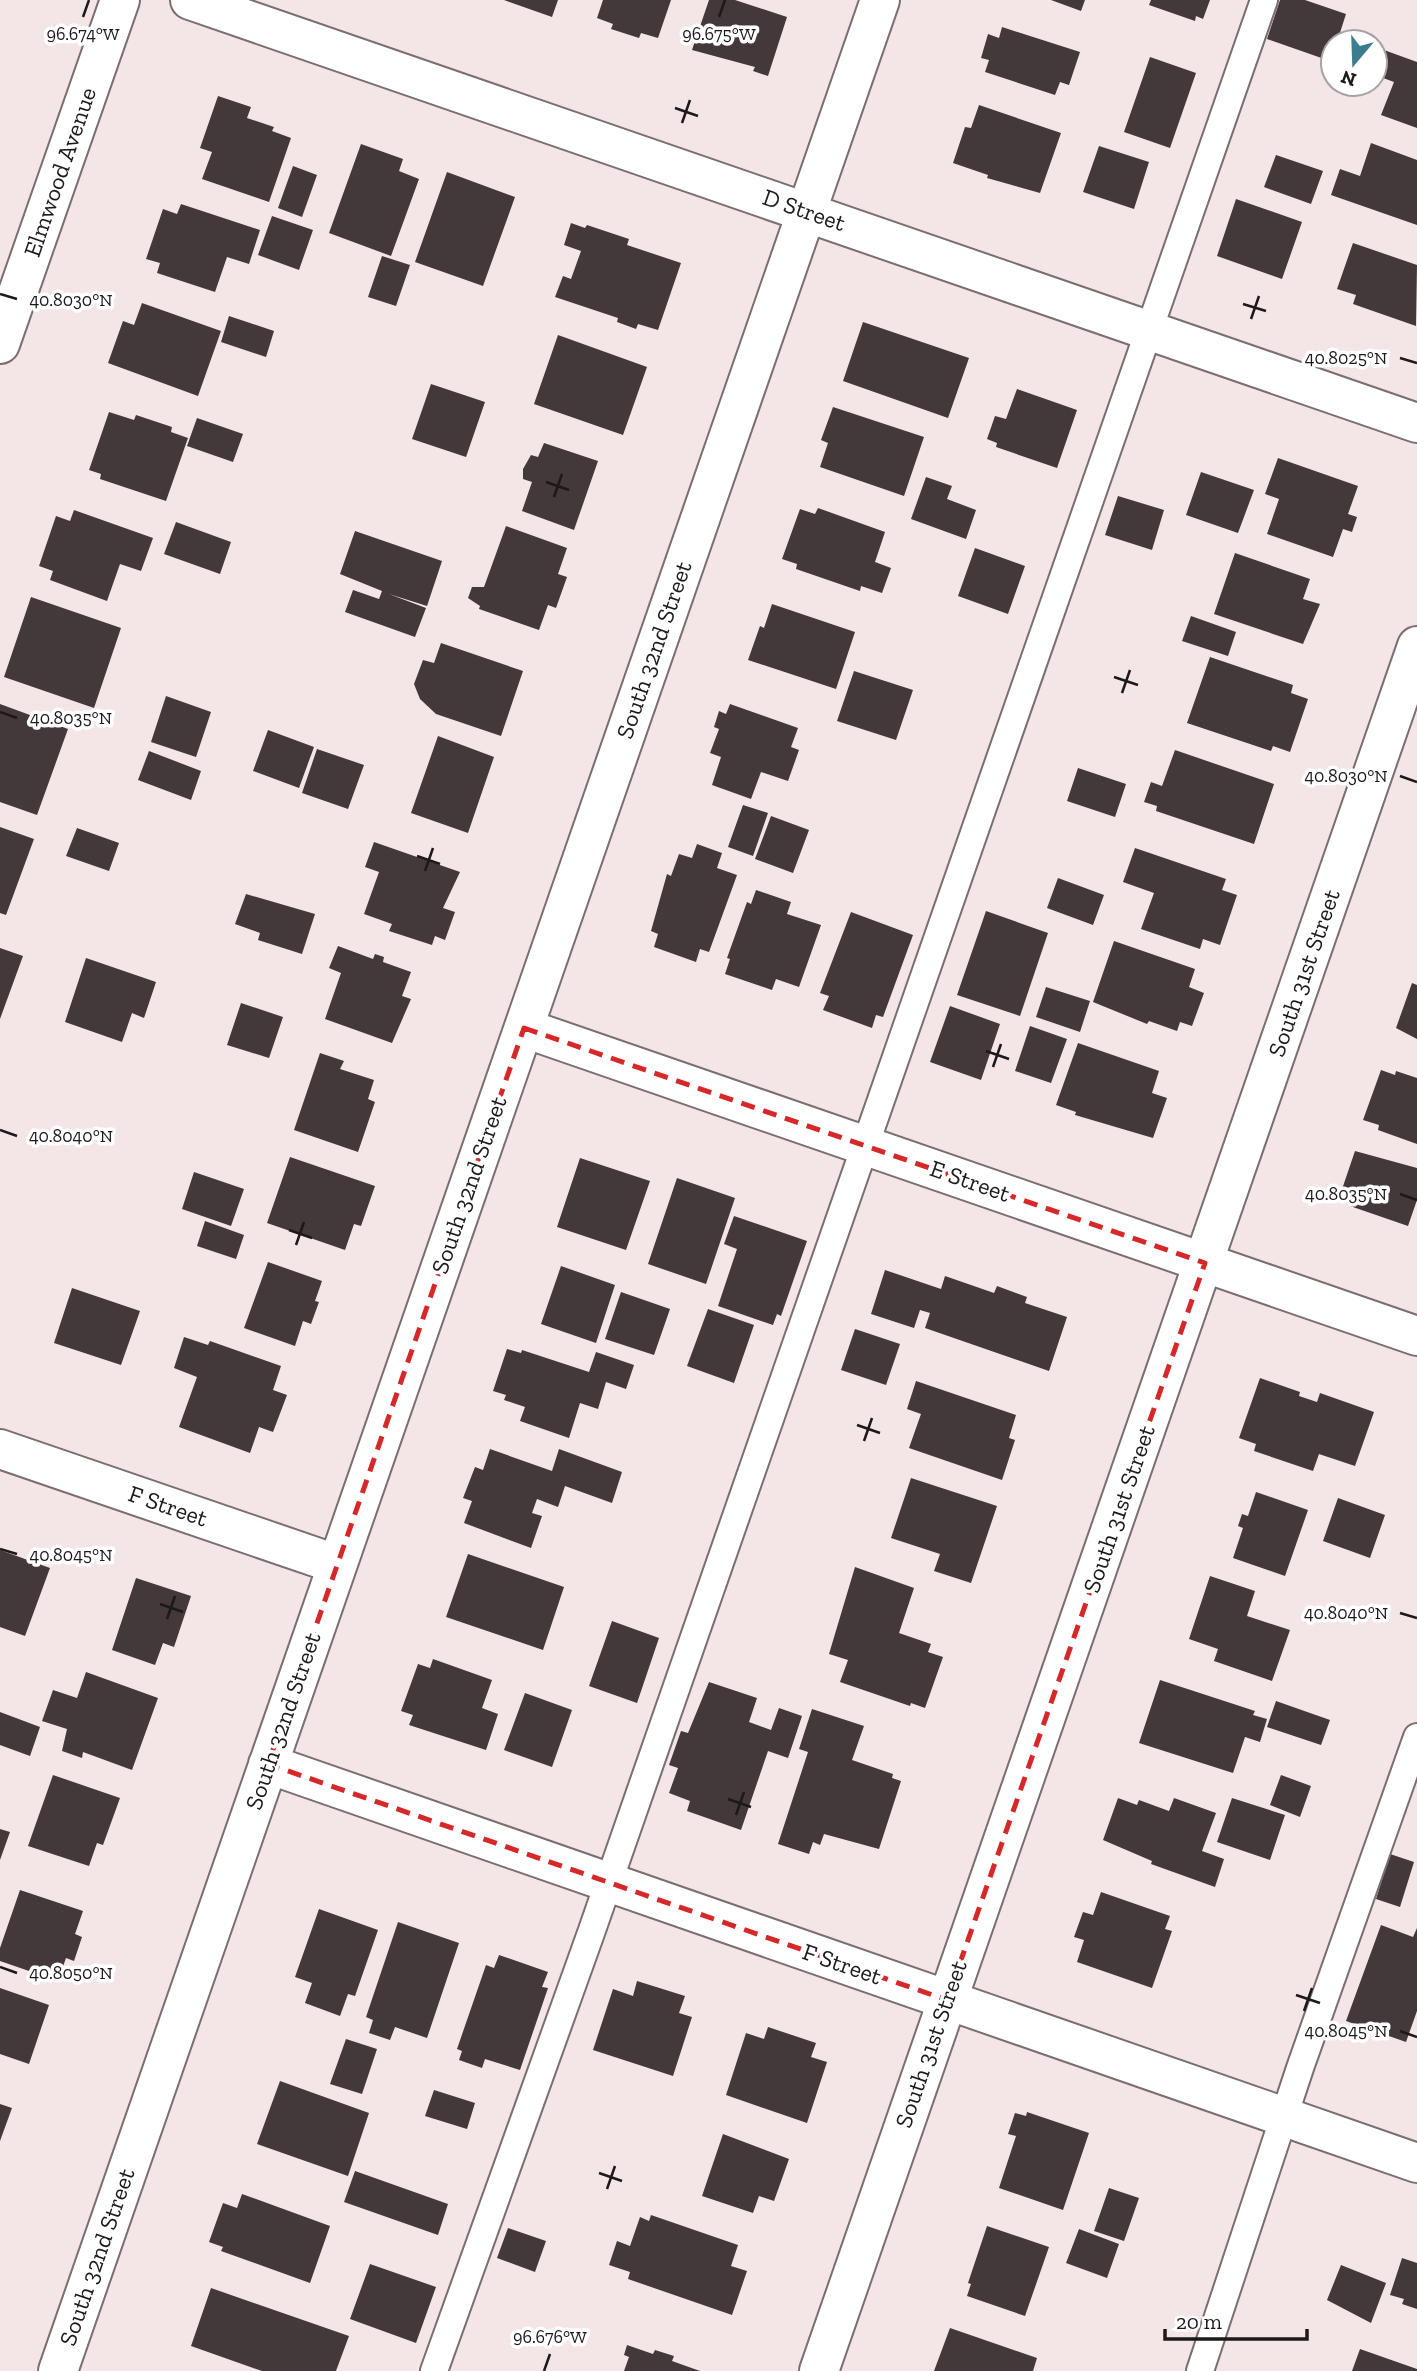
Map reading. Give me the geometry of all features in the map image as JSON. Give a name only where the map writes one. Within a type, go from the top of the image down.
[{"type":"street","name":"Elmwood Avenue","points":[[0,344],[120,0]]},
{"type":"street","name":"D Street","points":[[190,0],[1417,423]]},
{"type":"street","name":"South 32nd Street","points":[[58,2371],[880,0]]},
{"type":"street","name":"South 31st Street","points":[[818,2371],[1205,1263],[1417,646]]},
{"type":"street","name":"E Street","points":[[524,1028],[1417,1336]]},
{"type":"street","name":"F Street","points":[[0,1449],[336,1564]]},
{"type":"street","name":"F Street","points":[[268,1764],[1417,2163]]},
{"type":"lane","points":[[434,2371],[608,1884],[1264,0]]},
{"type":"lane","points":[[1200,2371],[1417,1737]]},
{"type":"highlighted area","points":[[524,1028],[1205,1263],[947,2000],[268,1764]]},
{"type":"building","points":[[504,0],[558,0],[552,17]]},
{"type":"building","points":[[603,0],[671,0],[658,38],[641,33],[639,38],[611,29],[613,24],[597,18]]},
{"type":"building","points":[[709,0],[735,0],[787,17],[768,76],[753,71],[755,67],[692,50]]},
{"type":"building","points":[[1051,0],[1085,0],[1081,11]]},
{"type":"building","points":[[1151,0],[1210,0],[1203,19],[1196,16],[1195,21],[1149,5]]},
{"type":"building","points":[[1280,0],[1305,0],[1346,14],[1342,28],[1319,28],[1319,57],[1267,39]]},
{"type":"building","points":[[1002,27],[1080,52],[1069,85],[1060,82],[1055,95],[985,72],[989,60],[981,58],[988,34],[999,38]]},
{"type":"building","points":[[1389,52],[1417,62],[1417,128],[1381,115],[1394,82],[1389,80]]},
{"type":"building","points":[[1150,57],[1196,73],[1170,148],[1124,132]]},
{"type":"building","points":[[218,96],[251,107],[247,118],[274,127],[272,131],[291,138],[269,202],[202,179],[212,152],[200,148]]},
{"type":"building","points":[[979,105],[1061,133],[1040,193],[987,178],[988,175],[953,163],[965,127],[971,128]]},
{"type":"building","points":[[1371,143],[1417,160],[1417,225],[1331,195],[1340,169],[1360,176]]},
{"type":"building","points":[[361,144],[403,159],[399,171],[419,179],[391,256],[329,233]]},
{"type":"building","points":[[1099,146],[1149,162],[1134,209],[1083,192]]},
{"type":"building","points":[[1276,155],[1323,171],[1311,204],[1264,187]]},
{"type":"building","points":[[293,166],[317,175],[302,217],[278,208]]},
{"type":"building","points":[[447,172],[515,197],[483,286],[415,262]]},
{"type":"building","points":[[1236,199],[1302,222],[1282,279],[1217,256]]},
{"type":"building","points":[[181,204],[260,230],[249,264],[227,257],[215,292],[157,273],[160,263],[146,259],[163,209],[177,214]]},
{"type":"building","points":[[272,216],[313,230],[299,270],[258,255]]},
{"type":"building","points":[[571,223],[585,228],[587,225],[629,239],[627,245],[681,263],[658,330],[638,324],[636,329],[617,322],[618,318],[555,297],[563,276],[571,279],[581,251],[564,245]]},
{"type":"building","points":[[1353,243],[1417,265],[1416,326],[1353,304],[1356,295],[1337,289]]},
{"type":"building","points":[[382,256],[410,265],[396,306],[368,297]]},
{"type":"building","points":[[142,303],[221,331],[198,396],[108,363],[123,321],[134,325]]},
{"type":"building","points":[[229,316],[274,331],[266,357],[221,342]]},
{"type":"building","points":[[863,322],[969,358],[948,418],[843,381]]},
{"type":"building","points":[[558,335],[647,367],[623,435],[534,404]]},
{"type":"building","points":[[431,384],[485,402],[466,457],[412,439]]},
{"type":"building","points":[[1017,389],[1077,410],[1057,468],[996,447],[997,443],[987,439],[995,416],[1006,419]]},
{"type":"building","points":[[833,407],[924,437],[904,496],[820,467],[828,443],[821,440]]},
{"type":"building","points":[[109,412],[134,420],[136,415],[172,427],[171,432],[188,438],[166,501],[100,479],[101,474],[89,470]]},
{"type":"building","points":[[197,418],[243,434],[233,462],[187,446]]},
{"type":"building","points":[[544,443],[598,461],[574,530],[522,511],[532,482],[523,479],[523,469],[531,455],[538,457]]},
{"type":"building","points":[[1278,458],[1358,486],[1348,514],[1357,517],[1352,532],[1343,529],[1333,557],[1267,534],[1279,499],[1265,494]]},
{"type":"building","points":[[1201,472],[1254,490],[1238,533],[1186,515]]},
{"type":"building","points":[[926,477],[952,486],[947,499],[976,510],[966,539],[911,519]]},
{"type":"building","points":[[1118,496],[1164,510],[1152,550],[1105,535]]},
{"type":"building","points":[[818,508],[885,532],[875,562],[891,568],[882,593],[861,586],[860,591],[796,569],[797,564],[782,559],[800,509],[815,514]]},
{"type":"building","points":[[74,510],[153,538],[141,571],[120,564],[107,601],[50,580],[53,571],[39,566],[56,516],[70,521]]},
{"type":"building","points":[[176,522],[231,542],[220,574],[164,554]]},
{"type":"building","points":[[506,526],[567,548],[558,574],[567,577],[556,608],[548,605],[539,630],[479,609],[480,606],[468,598],[472,587],[484,587]]},
{"type":"building","points":[[355,531],[442,561],[427,606],[389,594],[426,608],[415,637],[345,612],[353,590],[379,599],[382,591],[340,574]]},
{"type":"building","points":[[975,548],[1025,566],[1008,614],[958,596]]},
{"type":"building","points":[[1235,553],[1310,579],[1303,599],[1320,604],[1303,644],[1214,614]]},
{"type":"building","points":[[31,597],[121,628],[94,708],[4,677]]},
{"type":"building","points":[[772,604],[855,632],[836,689],[748,660],[760,626],[764,628]]},
{"type":"building","points":[[1191,616],[1236,632],[1228,656],[1182,641]]},
{"type":"building","points":[[441,643],[523,671],[501,736],[436,714],[420,699],[414,684],[423,660],[434,663]]},
{"type":"building","points":[[1210,657],[1293,685],[1291,693],[1308,699],[1290,752],[1273,746],[1271,751],[1187,723]]},
{"type":"building","points":[[854,671],[913,690],[896,740],[837,721]]},
{"type":"building","points":[[166,696],[211,712],[196,757],[151,742]]},
{"type":"building","points":[[0,704],[68,729],[37,815],[0,802]]},
{"type":"building","points":[[730,704],[798,728],[791,747],[799,750],[788,781],[761,772],[751,799],[712,785],[721,757],[710,753],[719,729],[714,727],[719,711],[726,714]]},
{"type":"building","points":[[268,730],[314,747],[299,788],[253,771]]},
{"type":"building","points":[[438,736],[494,757],[468,833],[411,813]]},
{"type":"building","points":[[317,749],[364,765],[348,809],[302,793]]},
{"type":"building","points":[[1175,750],[1274,784],[1254,844],[1156,811],[1157,806],[1144,802],[1151,782],[1162,786]]},
{"type":"building","points":[[149,751],[201,771],[191,800],[138,780]]},
{"type":"building","points":[[1078,768],[1126,784],[1115,817],[1067,801]]},
{"type":"building","points":[[743,805],[768,813],[753,856],[728,847]]},
{"type":"building","points":[[771,816],[809,830],[793,873],[755,859]]},
{"type":"building","points":[[0,827],[34,839],[6,915],[0,913]]},
{"type":"building","points":[[77,828],[119,843],[109,871],[66,856]]},
{"type":"building","points":[[374,842],[460,872],[443,908],[455,912],[445,940],[435,936],[432,945],[389,931],[392,924],[364,914],[379,872],[365,867]]},
{"type":"building","points":[[697,844],[722,853],[717,868],[737,875],[709,952],[700,949],[696,962],[654,947],[658,934],[651,931],[667,874],[671,876],[679,854],[692,858]]},
{"type":"building","points":[[1135,848],[1226,879],[1222,890],[1237,895],[1220,945],[1203,939],[1200,949],[1141,929],[1154,893],[1123,882]]},
{"type":"building","points":[[1058,878],[1104,895],[1093,925],[1047,908]]},
{"type":"building","points":[[756,890],[791,902],[787,914],[821,925],[799,987],[776,979],[772,990],[725,974],[730,959],[727,958],[747,902],[751,904]]},
{"type":"building","points":[[246,894],[315,914],[302,954],[258,940],[260,933],[235,924]]},
{"type":"building","points":[[986,911],[1048,933],[1020,1016],[957,995]]},
{"type":"building","points":[[851,912],[913,935],[883,1017],[876,1015],[872,1028],[823,1010],[829,996],[820,993]]},
{"type":"building","points":[[1114,941],[1195,969],[1189,987],[1204,993],[1192,1026],[1180,1022],[1177,1031],[1149,1021],[1147,1024],[1093,1002]]},
{"type":"building","points":[[338,946],[373,959],[375,954],[384,957],[383,962],[411,972],[402,996],[411,999],[392,1043],[325,1019],[341,973],[329,968]]},
{"type":"building","points":[[0,948],[23,956],[0,1019]]},
{"type":"building","points":[[86,958],[156,982],[144,1018],[132,1013],[122,1042],[65,1022]]},
{"type":"building","points":[[1412,983],[1417,985],[1417,1039],[1396,1028]]},
{"type":"building","points":[[1046,987],[1090,1001],[1080,1032],[1036,1017]]},
{"type":"building","points":[[241,1003],[283,1017],[269,1058],[227,1045]]},
{"type":"building","points":[[950,1006],[1000,1024],[981,1080],[930,1062]]},
{"type":"building","points":[[1030,1026],[1067,1039],[1051,1083],[1015,1071]]},
{"type":"building","points":[[1078,1043],[1159,1071],[1152,1093],[1167,1098],[1153,1138],[1075,1115],[1076,1112],[1056,1105]]},
{"type":"building","points":[[320,1053],[344,1061],[340,1069],[374,1080],[368,1099],[375,1102],[358,1152],[294,1130]]},
{"type":"building","points":[[1381,1070],[1395,1075],[1396,1071],[1417,1078],[1417,1144],[1378,1130],[1379,1125],[1363,1120]]},
{"type":"building","points":[[1355,1151],[1417,1168],[1417,1200],[1408,1226],[1350,1206],[1351,1202],[1339,1198]]},
{"type":"building","points":[[290,1157],[375,1186],[361,1226],[354,1224],[345,1250],[267,1223]]},
{"type":"building","points":[[580,1158],[650,1181],[626,1250],[557,1227]]},
{"type":"building","points":[[194,1172],[244,1189],[231,1226],[182,1209]]},
{"type":"building","points":[[677,1178],[735,1198],[706,1284],[648,1264]]},
{"type":"building","points":[[734,1216],[807,1241],[781,1316],[777,1314],[773,1325],[718,1306],[737,1249],[724,1244]]},
{"type":"building","points":[[205,1221],[244,1235],[236,1259],[197,1246]]},
{"type":"building","points":[[268,1262],[322,1281],[315,1301],[319,1302],[311,1324],[303,1321],[295,1346],[244,1328]]},
{"type":"building","points":[[561,1266],[615,1285],[596,1343],[541,1324]]},
{"type":"building","points":[[885,1270],[941,1289],[945,1276],[994,1293],[997,1286],[1027,1297],[1025,1303],[1067,1317],[1049,1371],[925,1328],[930,1313],[920,1310],[914,1328],[871,1314]]},
{"type":"building","points":[[72,1288],[140,1311],[121,1365],[54,1343]]},
{"type":"building","points":[[621,1292],[670,1309],[654,1355],[605,1339]]},
{"type":"building","points":[[708,1309],[754,1325],[734,1383],[687,1366]]},
{"type":"building","points":[[855,1329],[900,1344],[886,1385],[841,1370]]},
{"type":"building","points":[[184,1337],[208,1345],[210,1341],[281,1366],[273,1390],[287,1395],[273,1432],[259,1427],[250,1453],[179,1427],[197,1377],[174,1368]]},
{"type":"building","points":[[507,1349],[521,1353],[522,1350],[589,1372],[596,1352],[634,1365],[626,1389],[606,1382],[598,1409],[580,1403],[569,1438],[520,1421],[525,1407],[504,1400],[506,1395],[493,1391]]},
{"type":"building","points":[[1260,1378],[1300,1392],[1299,1396],[1317,1402],[1320,1393],[1374,1412],[1355,1466],[1319,1454],[1313,1471],[1254,1451],[1256,1444],[1239,1438]]},
{"type":"building","points":[[916,1381],[1016,1415],[1009,1438],[1015,1440],[1002,1480],[909,1448],[921,1414],[907,1409]]},
{"type":"building","points":[[490,1449],[552,1471],[559,1449],[622,1472],[612,1503],[565,1486],[558,1507],[537,1499],[532,1513],[542,1516],[531,1548],[464,1523],[472,1501],[463,1498],[475,1467],[483,1470]]},
{"type":"building","points":[[911,1478],[997,1506],[971,1583],[934,1571],[940,1554],[891,1538]]},
{"type":"building","points":[[1256,1492],[1308,1510],[1285,1576],[1233,1558],[1243,1528],[1238,1526],[1242,1514],[1248,1516]]},
{"type":"building","points":[[1338,1498],[1385,1515],[1370,1558],[1323,1541]]},
{"type":"building","points":[[0,1550],[50,1568],[25,1636],[0,1627]]},
{"type":"building","points":[[468,1554],[564,1587],[543,1650],[446,1617]]},
{"type":"building","points":[[855,1567],[914,1588],[899,1633],[931,1644],[928,1652],[943,1657],[925,1708],[911,1703],[910,1706],[840,1682],[848,1660],[829,1654]]},
{"type":"building","points":[[1210,1576],[1255,1591],[1247,1616],[1290,1630],[1272,1681],[1214,1661],[1218,1649],[1189,1639]]},
{"type":"building","points":[[136,1578],[191,1596],[174,1647],[163,1643],[155,1665],[112,1650]]},
{"type":"building","points":[[612,1621],[659,1638],[637,1703],[589,1686]]},
{"type":"building","points":[[433,1659],[492,1680],[482,1708],[498,1714],[486,1750],[409,1725],[413,1715],[401,1711],[418,1664],[430,1668]]},
{"type":"building","points":[[86,1672],[158,1698],[132,1770],[83,1752],[82,1758],[62,1751],[67,1729],[42,1721],[53,1690],[77,1698]]},
{"type":"building","points":[[1160,1680],[1255,1711],[1253,1715],[1267,1719],[1260,1742],[1245,1737],[1233,1773],[1139,1743]]},
{"type":"building","points":[[709,1682],[757,1698],[749,1722],[771,1730],[779,1708],[802,1716],[788,1758],[768,1751],[741,1830],[687,1811],[690,1801],[669,1793],[678,1768],[669,1765],[681,1731],[688,1733]]},
{"type":"building","points":[[525,1693],[572,1710],[552,1767],[504,1750]]},
{"type":"building","points":[[1276,1701],[1330,1720],[1321,1745],[1267,1727]]},
{"type":"building","points":[[812,1709],[864,1726],[852,1760],[893,1774],[892,1778],[901,1781],[879,1849],[824,1834],[820,1845],[813,1842],[809,1854],[778,1844],[808,1752],[799,1749]]},
{"type":"building","points":[[0,1712],[40,1727],[30,1756],[0,1745]]},
{"type":"building","points":[[53,1775],[120,1798],[103,1845],[97,1843],[89,1866],[28,1846]]},
{"type":"building","points":[[1281,1775],[1311,1786],[1300,1817],[1270,1805]]},
{"type":"building","points":[[1118,1798],[1137,1805],[1139,1800],[1169,1811],[1174,1798],[1216,1813],[1202,1851],[1224,1859],[1215,1887],[1151,1864],[1152,1861],[1103,1840]]},
{"type":"building","points":[[1232,1798],[1285,1815],[1270,1860],[1217,1842]]},
{"type":"building","points":[[0,1829],[10,1832],[0,1860]]},
{"type":"building","points":[[1390,1854],[1414,1862],[1400,1907],[1376,1899]]},
{"type":"building","points":[[20,1890],[83,1911],[75,1934],[82,1937],[74,1961],[66,1958],[58,1981],[0,1961],[0,1948]]},
{"type":"building","points":[[1101,1892],[1170,1916],[1165,1929],[1172,1931],[1152,1988],[1077,1962],[1084,1940],[1074,1937],[1083,1912],[1093,1915]]},
{"type":"building","points":[[319,1909],[378,1930],[355,1996],[348,1994],[340,2016],[305,2003],[312,1983],[295,1977]]},
{"type":"building","points":[[398,1922],[459,1943],[427,2038],[395,2027],[390,2040],[369,2033],[373,2020],[366,2017]]},
{"type":"building","points":[[1381,1925],[1413,1937],[1417,1928],[1417,2011],[1406,2042],[1346,2021]]},
{"type":"building","points":[[499,1955],[548,1972],[542,1987],[548,1988],[520,2070],[485,2059],[482,2068],[459,2060],[462,2051],[457,2049],[486,1965],[494,1968]]},
{"type":"building","points":[[637,1981],[685,1996],[679,2013],[692,2017],[673,2076],[593,2050],[613,1989],[633,1996]]},
{"type":"building","points":[[0,1988],[49,2005],[29,2064],[0,2054]]},
{"type":"building","points":[[768,2027],[816,2043],[811,2057],[827,2062],[807,2123],[726,2095],[746,2033],[764,2039]]},
{"type":"building","points":[[346,2039],[377,2049],[362,2094],[330,2084]]},
{"type":"building","points":[[280,2081],[369,2113],[348,2176],[257,2144]]},
{"type":"building","points":[[434,2090],[475,2103],[467,2129],[425,2116]]},
{"type":"building","points":[[0,2104],[12,2108],[0,2141]]},
{"type":"building","points":[[1027,2112],[1089,2133],[1063,2210],[999,2188],[1016,2136],[1008,2134],[1015,2113],[1026,2116]]},
{"type":"building","points":[[723,2134],[789,2159],[774,2201],[759,2196],[753,2213],[702,2196]]},
{"type":"building","points":[[355,2171],[448,2204],[438,2235],[344,2202]]},
{"type":"building","points":[[1109,2188],[1139,2198],[1124,2241],[1094,2231]]},
{"type":"building","points":[[242,2194],[330,2226],[310,2283],[221,2251],[223,2247],[209,2242],[223,2203],[237,2208]]},
{"type":"building","points":[[651,2215],[738,2245],[731,2266],[747,2271],[732,2315],[628,2279],[630,2272],[609,2265],[617,2241],[630,2246],[640,2217],[649,2221]]},
{"type":"building","points":[[987,2226],[1049,2247],[1025,2316],[967,2296],[971,2284],[968,2283]]},
{"type":"building","points":[[508,2228],[546,2241],[535,2272],[497,2258]]},
{"type":"building","points":[[1079,2229],[1119,2244],[1107,2278],[1066,2263]]},
{"type":"building","points":[[1402,2258],[1417,2263],[1417,2309],[1402,2304],[1404,2299],[1390,2295]]},
{"type":"building","points":[[370,2264],[436,2287],[416,2343],[350,2319]]},
{"type":"building","points":[[1341,2265],[1386,2283],[1371,2323],[1327,2300]]},
{"type":"building","points":[[211,2288],[349,2336],[336,2371],[262,2371],[191,2346]]},
{"type":"building","points":[[950,2328],[1037,2358],[1033,2371],[934,2371]]},
{"type":"building","points":[[627,2345],[653,2354],[655,2350],[674,2356],[672,2361],[700,2371],[624,2371],[629,2357],[624,2355]]},
{"type":"building","points":[[1360,2349],[1417,2369],[1417,2371],[1352,2371]]}]
